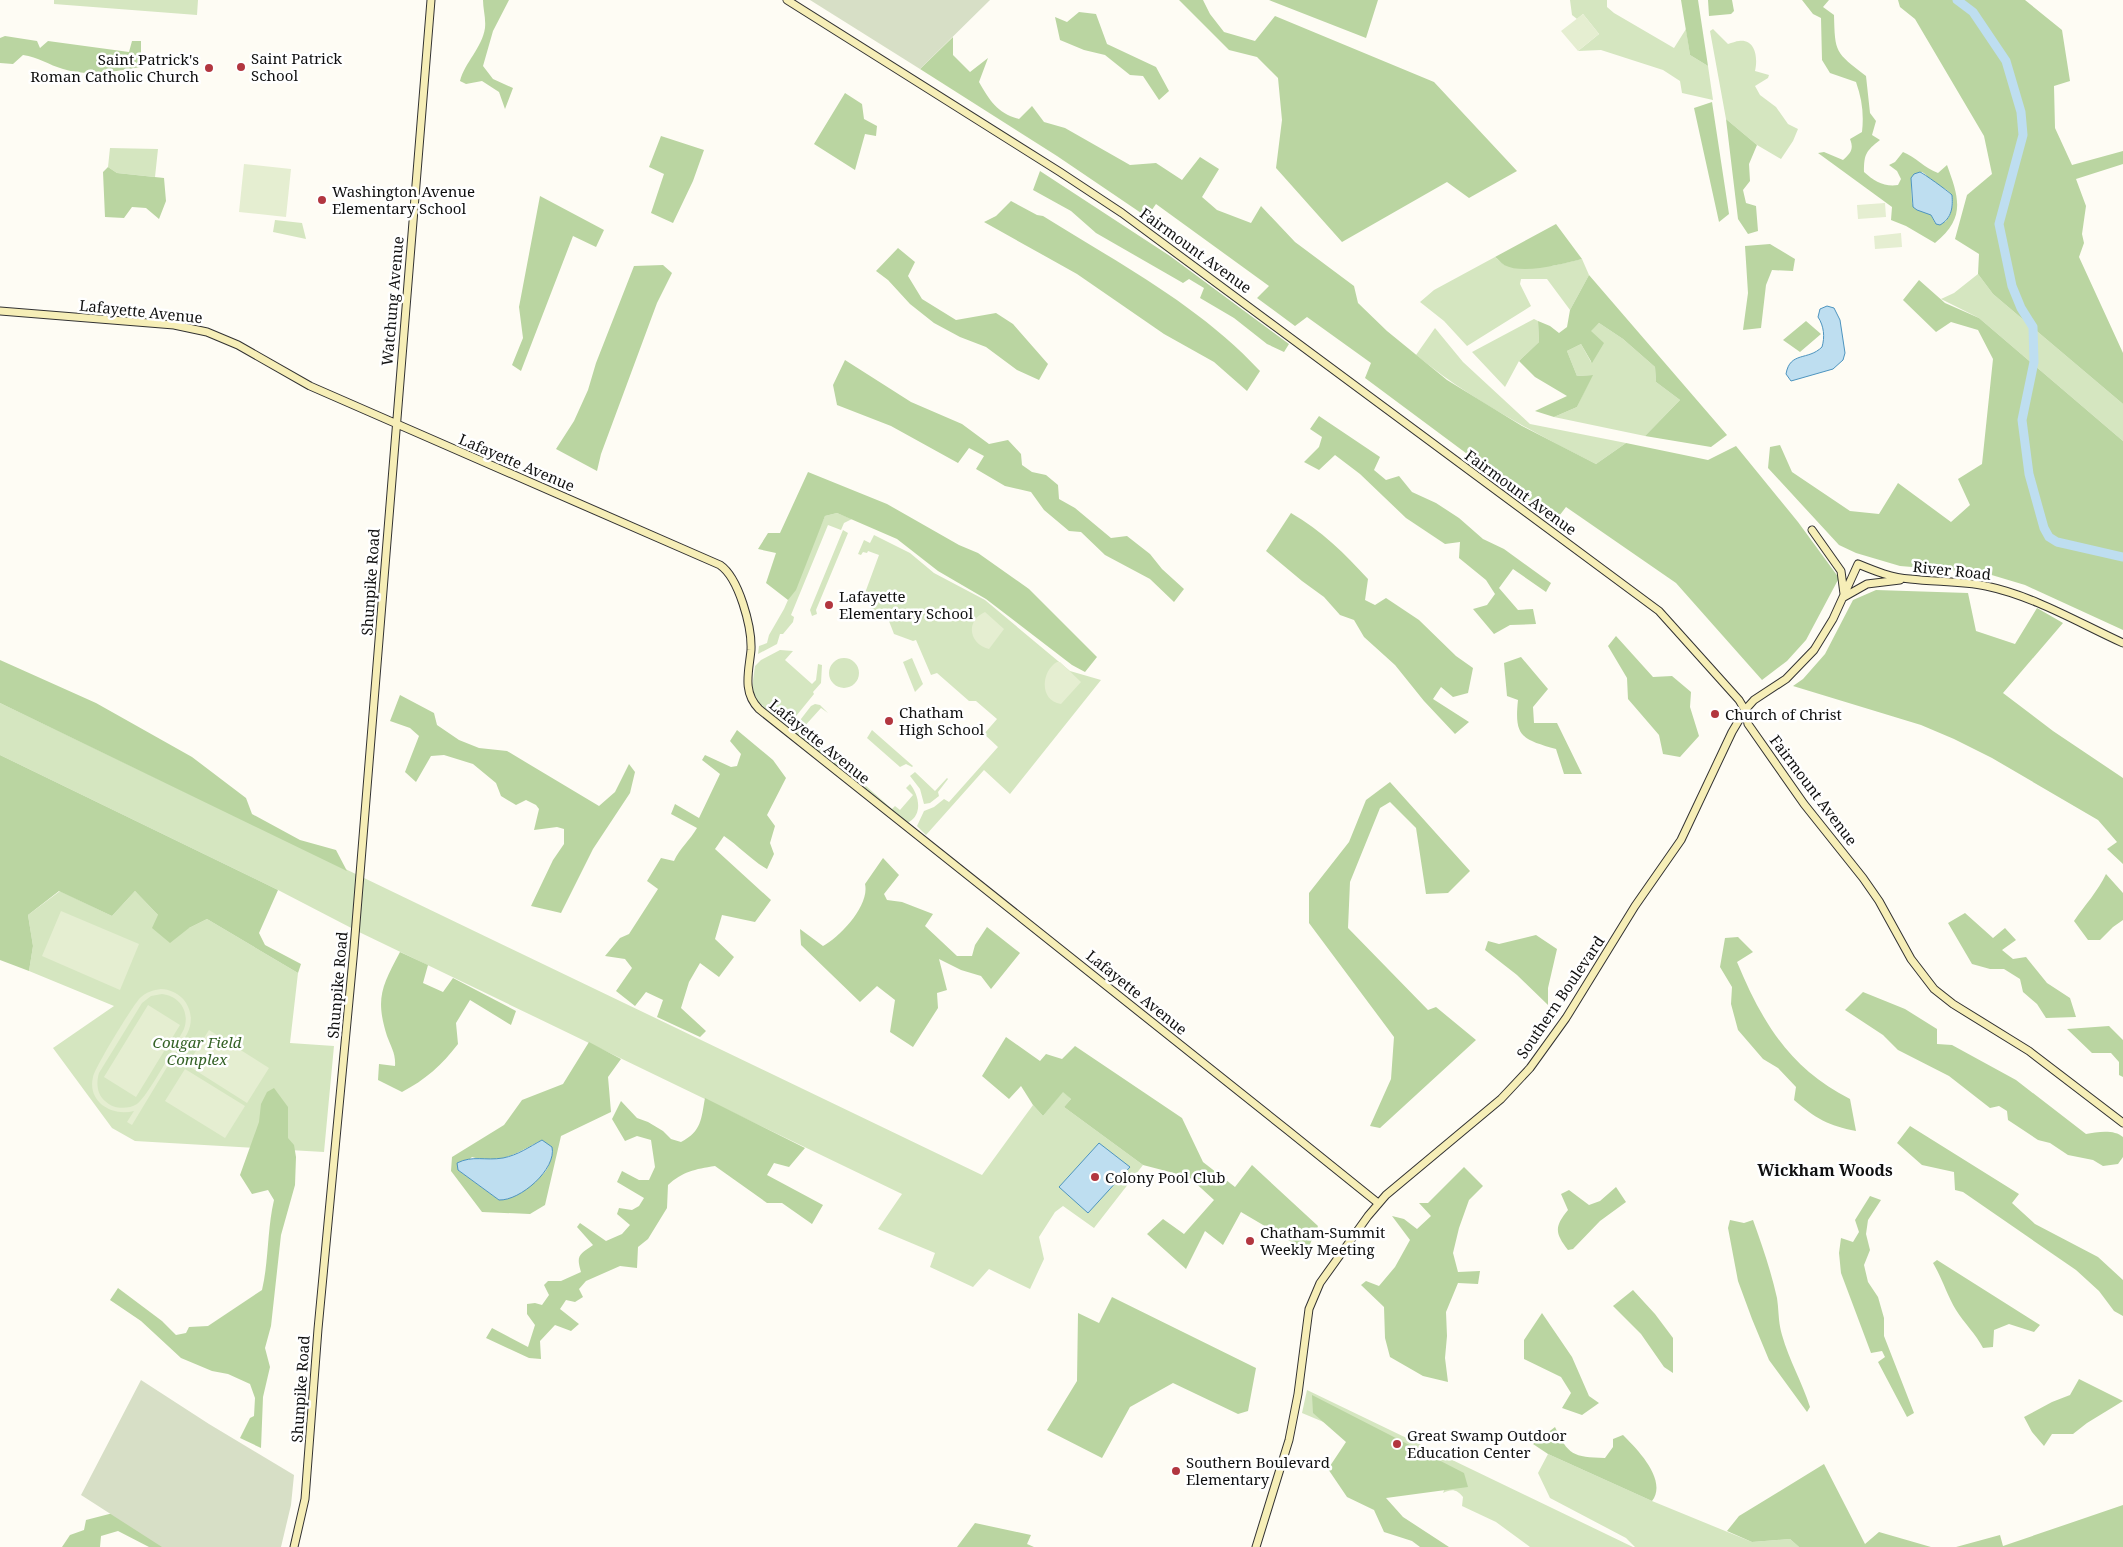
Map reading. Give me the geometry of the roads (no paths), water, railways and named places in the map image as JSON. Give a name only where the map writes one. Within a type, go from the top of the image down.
[{"type":"main road","name":"Watchung Avenue","points":[[396,424],[431,0]]},
{"type":"main road","name":"Fairmount Avenue","points":[[786,0],[1122,213],[1659,611],[1722,680],[1745,710],[1748,724],[1753,732],[1804,804],[1863,878],[1879,901],[1911,959],[1934,989],[1953,1004],[2029,1051],[2123,1123]]},
{"type":"main road","name":"Lafayette Avenue","points":[[0,311],[174,325],[207,332],[238,345],[310,386],[710,560],[727,570],[734,582],[749,628],[748,689],[752,700],[759,709],[886,813],[1029,924],[1378,1203]]},
{"type":"main road","name":"Shunpike Road","points":[[294,1547],[302,1517],[306,1482],[317,1338],[354,948],[396,424]]},
{"type":"main road","points":[[1812,530],[1817,540],[1841,571],[1844,583],[1844,597]]},
{"type":"main road","name":"Southern Boulevard","points":[[1256,1547],[1294,1419],[1310,1304],[1320,1283],[1378,1203],[1501,1099],[1530,1068],[1570,1011],[1635,906],[1681,840],[1732,732],[1745,710],[1754,700],[1786,679],[1803,663],[1823,636],[1844,597],[1858,564]]},
{"type":"main road","name":"River Road","points":[[1858,564],[1880,573],[1909,579],[1975,584],[2004,590],[2123,643]]},
{"type":"main road","points":[[1844,597],[1866,584],[1909,579]]},
{"type":"water","points":[[1920,172],[1952,195],[1951,212],[1940,225],[1936,224],[1931,215],[1913,207],[1911,178],[1914,174]]},
{"type":"water","points":[[1827,306],[1834,308],[1840,320],[1845,353],[1843,360],[1833,369],[1791,381],[1786,374],[1791,362],[1811,354],[1822,347],[1822,324],[1818,317],[1820,309]]},
{"type":"water","points":[[542,1140],[552,1147],[549,1165],[535,1182],[508,1199],[499,1200],[458,1170],[457,1163],[474,1159],[508,1157]]},
{"type":"water","name":"Colony Pool Club","points":[[1099,1143],[1130,1167],[1088,1213],[1059,1187]]},
{"type":"waterway","points":[[1957,0],[1973,12],[2006,61],[2021,112],[2023,135],[1999,224],[2012,286],[2021,308],[2033,327],[2034,362],[2022,420],[2029,474],[2044,528],[2049,537],[2057,542],[2123,557]]},
{"type":"place","name":"Saint Patrick School","points":[[241,67]]},
{"type":"place","name":"Saint Patrick's Roman Catholic Church","points":[[209,68]]},
{"type":"place","name":"Washington Avenue Elementary School","points":[[322,200]]},
{"type":"place","name":"Lafayette Elementary School","points":[[829,605]]},
{"type":"place","name":"Church of Christ","points":[[1715,714]]},
{"type":"place","name":"Chatham High School","points":[[889,721]]},
{"type":"place","name":"Colony Pool Club","points":[[1095,1177]]},
{"type":"place","name":"Chatham-Summit Weekly Meeting","points":[[1250,1241]]},
{"type":"place","name":"Great Swamp Outdoor Education Center","points":[[1397,1444]]},
{"type":"place","name":"Southern Boulevard Elementary","points":[[1176,1471]]},
{"type":"district","name":"Wickham Woods","points":[[1825,1170]]},
{"type":"park label","name":"Cougar Field Complex","points":[[197,1050]]}]
